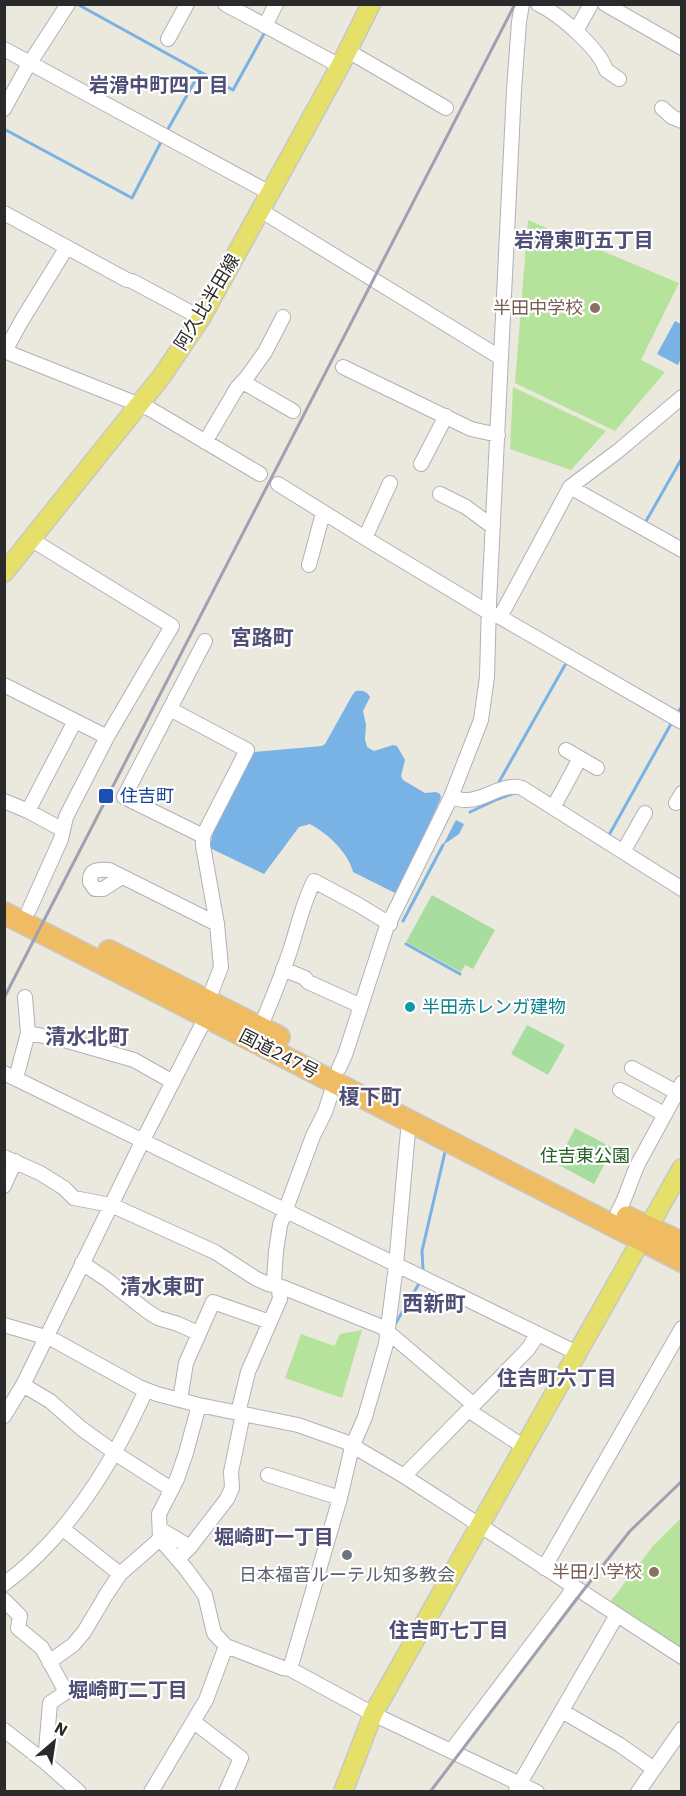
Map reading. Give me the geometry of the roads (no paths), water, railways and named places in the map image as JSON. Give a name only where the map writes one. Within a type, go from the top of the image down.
[{"type":"highway","name":"国道247号","points":[[4,897],[207,1009],[260,1028],[409,1120],[645,1233],[681,1243]]},
{"type":"highway","name":"国道247号","points":[[4,914],[207,1009],[618,1212],[681,1261]]},
{"type":"main road","name":"阿久比半田線","points":[[4,573],[162,376],[201,318],[344,59],[371,4]]},
{"type":"main road","points":[[343,1791],[373,1714],[681,1168]]},
{"type":"street","points":[[4,110],[30,63],[68,4]]},
{"type":"street","points":[[168,39],[187,4]]},
{"type":"street","points":[[225,4],[265,26],[344,59],[446,108]]},
{"type":"street","points":[[265,26],[276,4]]},
{"type":"street","points":[[538,4],[551,11],[576,31],[603,62],[606,70],[619,79]]},
{"type":"street","points":[[576,31],[591,4]]},
{"type":"street","points":[[605,4],[681,48]]},
{"type":"street","points":[[178,1559],[227,1499],[232,1488],[231,1472],[248,1372],[280,1299],[274,1280],[280,1225],[313,1136],[325,1112],[386,929],[451,797],[481,720],[494,615],[493,527],[501,358],[514,90],[519,22],[523,5]]},
{"type":"street","points":[[4,49],[270,193]]},
{"type":"street","points":[[662,108],[681,121]]},
{"type":"street","points":[[260,210],[501,358]]},
{"type":"street","points":[[4,213],[201,318]]},
{"type":"street","points":[[67,247],[5,351],[150,409],[260,474]]},
{"type":"street","points":[[206,442],[237,388],[265,352],[283,317]]},
{"type":"street","points":[[343,367],[471,429],[498,435]]},
{"type":"street","points":[[243,382],[293,411]]},
{"type":"street","points":[[494,615],[570,488],[618,451],[681,397]]},
{"type":"street","points":[[421,464],[446,416]]},
{"type":"street","points":[[365,538],[390,483]]},
{"type":"street","points":[[278,484],[494,615],[681,722]]},
{"type":"street","points":[[570,488],[681,550]]},
{"type":"street","points":[[440,494],[466,507],[493,527]]},
{"type":"street","points":[[309,565],[323,513]]},
{"type":"street","points":[[29,910],[61,838],[66,817],[107,737],[172,626],[32,540]]},
{"type":"street","points":[[203,836],[124,796],[205,641]]},
{"type":"street","points":[[5,687],[107,737]]},
{"type":"street","points":[[4,1416],[23,1385],[173,1082],[207,1009],[221,967],[217,924],[203,836],[247,750],[170,709]]},
{"type":"street","points":[[28,811],[75,721]]},
{"type":"street","points":[[566,750],[597,768]]},
{"type":"street","points":[[553,808],[580,758]]},
{"type":"street","points":[[451,797],[473,800],[501,789],[518,787],[681,889]]},
{"type":"street","points":[[4,801],[63,830]]},
{"type":"street","points":[[623,852],[645,813]]},
{"type":"street","points":[[122,877],[217,924]]},
{"type":"street","points":[[260,1028],[284,969],[300,915],[314,881],[390,924]]},
{"type":"street","points":[[284,969],[361,1006]]},
{"type":"street","points":[[25,997],[28,1033],[10,1075],[577,1353]]},
{"type":"street","points":[[28,1033],[64,1040],[134,1060],[173,1082]]},
{"type":"street","points":[[618,1212],[633,1174],[679,1088],[632,1068]]},
{"type":"street","points":[[620,1090],[664,1114]]},
{"type":"street","points":[[290,1669],[340,1498],[352,1447],[365,1417],[386,1344],[409,1120]]},
{"type":"street","points":[[4,1186],[10,1159],[40,1173],[64,1188],[74,1198],[111,1205],[226,1258],[268,1284],[331,1305],[361,1320],[382,1327],[471,1407],[524,1447]]},
{"type":"street","points":[[82,1263],[158,1318],[198,1332]]},
{"type":"street","points":[[180,1400],[186,1364],[213,1302],[270,1322]]},
{"type":"street","points":[[4,1325],[52,1339],[146,1390],[199,1405],[298,1425],[346,1442],[404,1476],[681,1657]]},
{"type":"street","points":[[544,1568],[681,1328]]},
{"type":"street","points":[[404,1476],[528,1348],[538,1334]]},
{"type":"street","points":[[23,1385],[50,1401],[82,1429],[114,1452],[171,1489]]},
{"type":"street","points":[[4,1584],[27,1567],[73,1517],[114,1452],[146,1390]]},
{"type":"street","points":[[199,1405],[177,1479],[159,1514],[160,1534],[205,1595],[214,1633],[226,1646],[290,1669],[517,1787],[537,1791]]},
{"type":"street","points":[[268,1475],[340,1498]]},
{"type":"street","points":[[63,1529],[120,1574]]},
{"type":"street","points":[[160,1534],[190,1547]]},
{"type":"street","points":[[49,1662],[73,1645],[84,1632],[120,1574],[160,1534]]},
{"type":"street","points":[[451,1751],[562,1605],[573,1587]]},
{"type":"street","points":[[4,1600],[21,1616],[18,1628],[42,1648],[66,1692],[50,1703],[45,1762]]},
{"type":"street","points":[[517,1787],[617,1615]]},
{"type":"street","points":[[152,1791],[209,1694],[226,1646]]},
{"type":"street","points":[[562,1711],[620,1745],[654,1769]]},
{"type":"street","points":[[194,1722],[241,1758],[226,1791]]},
{"type":"street","points":[[638,1791],[681,1729]]},
{"type":"street","points":[[4,1730],[79,1791]]},
{"type":"water","points":[[675,321],[681,324],[681,358],[678,365],[657,354]]},
{"type":"water","points":[[356,691],[364,691],[370,697],[363,711],[367,747],[374,751],[393,745],[397,746],[405,760],[401,776],[403,780],[425,793],[436,792],[441,798],[397,894],[353,872],[347,857],[336,844],[310,824],[299,827],[264,874],[210,848],[213,831],[254,752],[322,746]]},
{"type":"water","points":[[456,820],[464,824],[459,834],[443,845]]},
{"type":"waterway","points":[[77,4],[233,90],[265,32]]},
{"type":"waterway","points":[[168,129],[200,72]]},
{"type":"waterway","points":[[4,129],[132,198],[162,140]]},
{"type":"waterway","points":[[645,523],[682,458]]},
{"type":"waterway","points":[[499,782],[565,665]]},
{"type":"waterway","points":[[677,714],[682,706]]},
{"type":"waterway","points":[[609,835],[671,724]]},
{"type":"waterway","points":[[470,812],[515,793]]},
{"type":"waterway","points":[[403,921],[443,845]]},
{"type":"waterway","points":[[406,944],[460,974]]},
{"type":"waterway","points":[[423,1269],[422,1251],[445,1152]]},
{"type":"waterway","points":[[394,1326],[420,1282]]},
{"type":"railway","points":[[4,998],[515,4]]},
{"type":"railway","points":[[430,1792],[630,1531],[682,1481]]},
{"type":"place","name":"半田中学校","points":[[595,308]]},
{"type":"place","name":"住吉町","points":[[106,796]]},
{"type":"place","name":"半田赤レンガ建物","points":[[410,1007]]},
{"type":"place","name":"日本福音ルーテル知多教会","points":[[347,1555]]},
{"type":"place","name":"半田小学校","points":[[654,1572]]},
{"type":"district","name":"岩滑中町四丁目","points":[[159,85]]},
{"type":"district","name":"岩滑東町五丁目","points":[[584,240]]},
{"type":"district","name":"宮路町","points":[[262,638]]},
{"type":"district","name":"清水北町","points":[[87,1037]]},
{"type":"district","name":"榎下町","points":[[370,1097]]},
{"type":"district","name":"清水東町","points":[[162,1287]]},
{"type":"district","name":"西新町","points":[[434,1304]]},
{"type":"district","name":"住吉町六丁目","points":[[557,1378]]},
{"type":"district","name":"堀崎町一丁目","points":[[274,1537]]},
{"type":"district","name":"住吉町七丁目","points":[[449,1630]]},
{"type":"district","name":"堀崎町二丁目","points":[[128,1690]]},
{"type":"park label","name":"住吉東公園","points":[[585,1156]]}]
